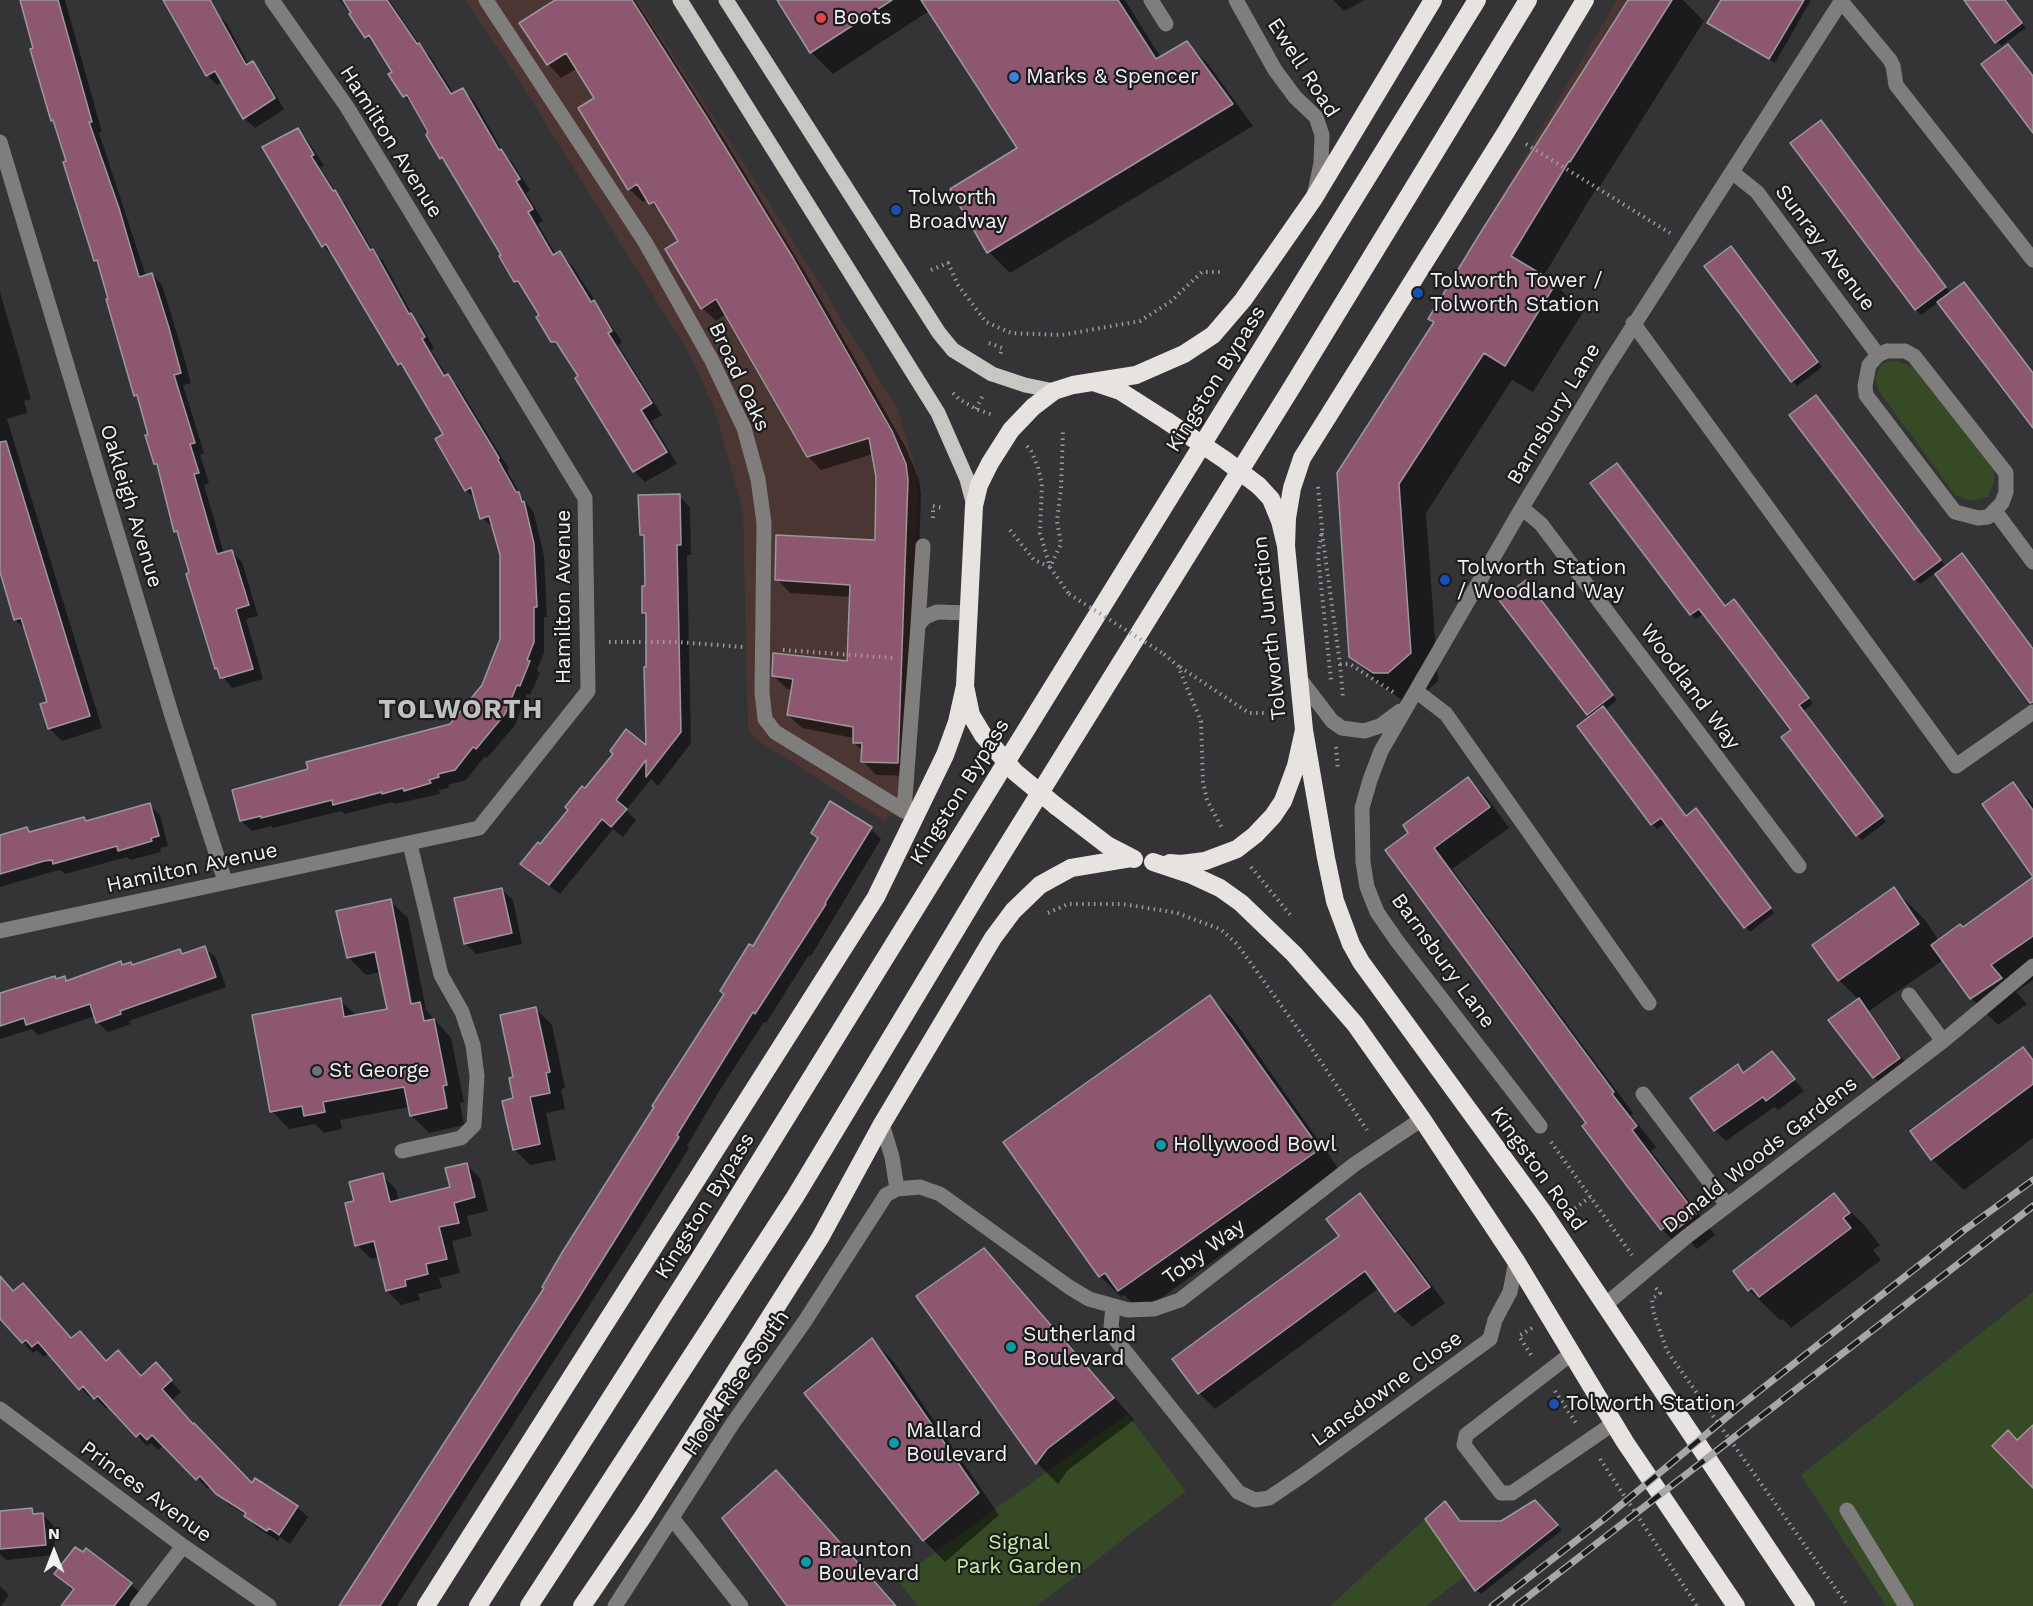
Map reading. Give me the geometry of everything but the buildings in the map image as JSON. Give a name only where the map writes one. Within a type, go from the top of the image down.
[{"type":"highway","points":[[1091,382],[1136,375],[1184,354],[1213,334],[1243,300],[1314,198],[1433,0]]},
{"type":"highway","name":"Kingston Bypass","points":[[478,1606],[701,1256],[1478,0]]},
{"type":"highway","points":[[529,1606],[795,1197],[984,883],[1298,377],[1528,0]]},
{"type":"highway","points":[[1286,546],[1287,518],[1292,488],[1300,463],[1506,132],[1585,0]]},
{"type":"highway","name":"Tolworth Junction","points":[[1091,382],[1120,391],[1167,421],[1225,460],[1259,486],[1271,499],[1281,520],[1286,546],[1304,730],[1296,766],[1283,801],[1273,816],[1255,835],[1237,849],[1205,861],[1181,864],[1131,858],[1107,846],[1015,772],[983,735],[971,715],[965,687],[974,506],[979,485],[1011,430],[1054,391],[1091,382]]},
{"type":"highway","points":[[426,1606],[876,897],[911,813],[945,755],[957,722],[965,687]]},
{"type":"highway","name":"Kingston Road","points":[[1304,730],[1335,901],[1351,944],[1370,977],[1543,1212],[1806,1606]]},
{"type":"highway","points":[[582,1606],[644,1515],[820,1238],[882,1124],[993,938],[1013,911],[1040,885],[1071,868],[1131,858]]},
{"type":"highway","points":[[1153,862],[1192,875],[1220,888],[1242,903],[1294,954],[1355,1024],[1422,1119],[1516,1261],[1614,1423],[1736,1606]]},
{"type":"main road","points":[[680,0],[938,413],[967,479],[974,506]]},
{"type":"main road","points":[[726,0],[939,333],[953,350],[992,374],[1025,385],[1054,391]]},
{"type":"street","name":"Hamilton Avenue","points":[[0,931],[480,828],[588,691],[585,498],[347,107],[272,0]]},
{"type":"street","name":"Broad Oaks","points":[[486,0],[645,243],[711,359],[744,428],[758,479],[764,523],[762,693],[765,720],[775,732],[911,813]]},
{"type":"street","name":"Ewell Road","points":[[1236,0],[1275,70],[1295,97],[1316,117],[1322,135],[1321,164],[1314,198]]},
{"type":"street","points":[[1842,0],[1890,60],[1896,85],[2033,260]]},
{"type":"street","name":"Barnsbury Lane","points":[[1540,1126],[1377,912],[1367,887],[1363,862],[1362,808],[1381,751],[1522,508],[1633,323],[1842,0]]},
{"type":"street","points":[[1157,2],[1166,24]]},
{"type":"street","name":"Oakleigh Avenue","points":[[0,142],[172,716],[225,881]]},
{"type":"street","name":"Sunray Avenue","points":[[1732,172],[1757,192],[1878,355]]},
{"type":"street","points":[[1633,323],[1956,766],[2033,712]]},
{"type":"street","points":[[1887,351],[1905,351],[1914,356],[2006,473],[2006,492],[2002,503],[1988,517],[1967,516],[1955,512],[1866,395],[1866,375],[1869,365],[1878,355],[1887,351]]},
{"type":"street","name":"Woodland Way","points":[[1522,508],[1541,524],[1799,866]]},
{"type":"street","points":[[1995,511],[2033,562]]},
{"type":"street","points":[[911,813],[923,546]]},
{"type":"street","points":[[918,625],[925,617],[937,612],[968,613]]},
{"type":"street","name":"Barnsbury Lane","points":[[1300,679],[1332,721],[1342,728],[1353,731],[1364,731],[1380,726],[1413,697]]},
{"type":"street","points":[[1413,697],[1446,714],[1649,1003]]},
{"type":"street","points":[[402,1151],[461,1138],[474,1125],[477,1076],[473,1045],[462,1012],[441,975],[410,844]]},
{"type":"street","name":"Donald Woods Gardens","points":[[1605,1305],[1726,1205],[1943,1041],[2033,966]]},
{"type":"street","points":[[1909,995],[1943,1041]]},
{"type":"street","points":[[1643,1094],[1726,1205]]},
{"type":"street","name":"Toby Way","points":[[897,1189],[920,1187],[940,1194],[1089,1299],[1128,1310],[1154,1309],[1179,1300],[1355,1164],[1422,1119]]},
{"type":"street","points":[[882,1124],[892,1157],[897,1189]]},
{"type":"street","name":"Hook Rise South","points":[[615,1606],[733,1423],[805,1321],[886,1195],[897,1189]]},
{"type":"street","name":"Lansdowne Close","points":[[1113,1306],[1111,1327],[1116,1340],[1238,1492],[1255,1500],[1269,1498],[1304,1475],[1490,1339],[1495,1320],[1510,1292],[1516,1261]]},
{"type":"street","points":[[1571,1354],[1466,1436],[1464,1445],[1501,1493],[1512,1493],[1614,1423]]},
{"type":"street","name":"Princes Avenue","points":[[0,1410],[183,1546],[269,1606]]},
{"type":"street","points":[[1847,1510],[1906,1606]]},
{"type":"street","points":[[672,1518],[741,1606]]},
{"type":"street","points":[[137,1606],[183,1546]]},
{"type":"path","points":[[1506,132],[1686,243]]},
{"type":"path","points":[[931,270],[948,263],[958,285],[986,322],[1011,333],[1062,334],[1140,321],[1170,302],[1202,272],[1220,272]]},
{"type":"path","points":[[989,343],[1002,348],[1000,355]]},
{"type":"path","points":[[976,409],[984,393]]},
{"type":"path","points":[[1050,567],[1060,544],[1057,520],[1063,432]]},
{"type":"path","points":[[1031,451],[1042,484],[1040,533],[1050,567],[1069,594],[1164,654],[1178,666],[1249,713],[1264,713]]},
{"type":"path","points":[[1300,463],[1317,471],[1343,699]]},
{"type":"path","points":[[933,518],[933,506],[943,508]]},
{"type":"path","points":[[1322,529],[1318,556],[1330,680]]},
{"type":"path","points":[[1010,530],[1034,561],[1050,567]]},
{"type":"path","points":[[1340,664],[1350,664],[1413,697]]},
{"type":"path","points":[[1178,666],[1201,721],[1203,782],[1208,800],[1220,826]]},
{"type":"path","points":[[1336,737],[1338,770]]},
{"type":"path","points":[[1041,918],[1050,911],[1068,904],[1123,904],[1177,913],[1220,929],[1237,944],[1379,1148]]},
{"type":"path","points":[[1540,1126],[1635,1259]]},
{"type":"path","points":[[1562,1218],[1590,1197]]},
{"type":"path","points":[[1653,1311],[1667,1351],[1848,1606]]},
{"type":"path","points":[[1532,1328],[1519,1336],[1537,1365]]},
{"type":"path","points":[[1554,1389],[1581,1431]]},
{"type":"path","points":[[1594,1450],[1697,1606]]},
{"type":"shaded area","points":[[465,0],[637,0],[770,204],[897,408],[918,476],[904,805],[884,821],[754,738],[748,727],[743,511],[714,408],[689,353],[506,60]]},
{"type":"shaded area","points":[[1617,0],[1645,0],[1498,247],[1478,236]]},
{"type":"green space","points":[[1897,361],[1913,367],[1994,470],[1994,482],[1988,497],[1972,501],[1955,495],[1879,391],[1875,379],[1882,363]]},
{"type":"green space","points":[[2033,1292],[2033,1606],[1886,1606],[1801,1475]]},
{"type":"green space","name":"Signal Park Garden","points":[[1127,1414],[1186,1491],[1037,1606],[918,1606],[897,1580]]},
{"type":"green space","points":[[1425,1519],[1465,1576],[1426,1606],[1330,1606]]},
{"type":"railway","points":[[1492,1606],[1604,1519],[1745,1402],[1963,1231],[2033,1180]]},
{"type":"railway","points":[[1516,1606],[2033,1206]]},
{"type":"place","name":"Boots","points":[[821,18]]},
{"type":"place","name":"Marks & Spencer","points":[[1014,77]]},
{"type":"place","name":"Tolworth Broadway","points":[[896,210]]},
{"type":"place","name":"Tolworth Tower / Tolworth Station","points":[[1418,293]]},
{"type":"place","name":"Tolworth Station / Woodland Way","points":[[1445,580]]},
{"type":"place","name":"St George","points":[[317,1071]]},
{"type":"place","name":"Hollywood Bowl","points":[[1161,1145]]},
{"type":"place","name":"Sutherland Boulevard","points":[[1011,1347]]},
{"type":"place","name":"Tolworth Station","points":[[1554,1404]]},
{"type":"place","name":"Mallard Boulevard","points":[[894,1443]]},
{"type":"place","name":"Braunton Boulevard","points":[[806,1562]]},
{"type":"district","name":"TOLWORTH","points":[[461,710]]}]
